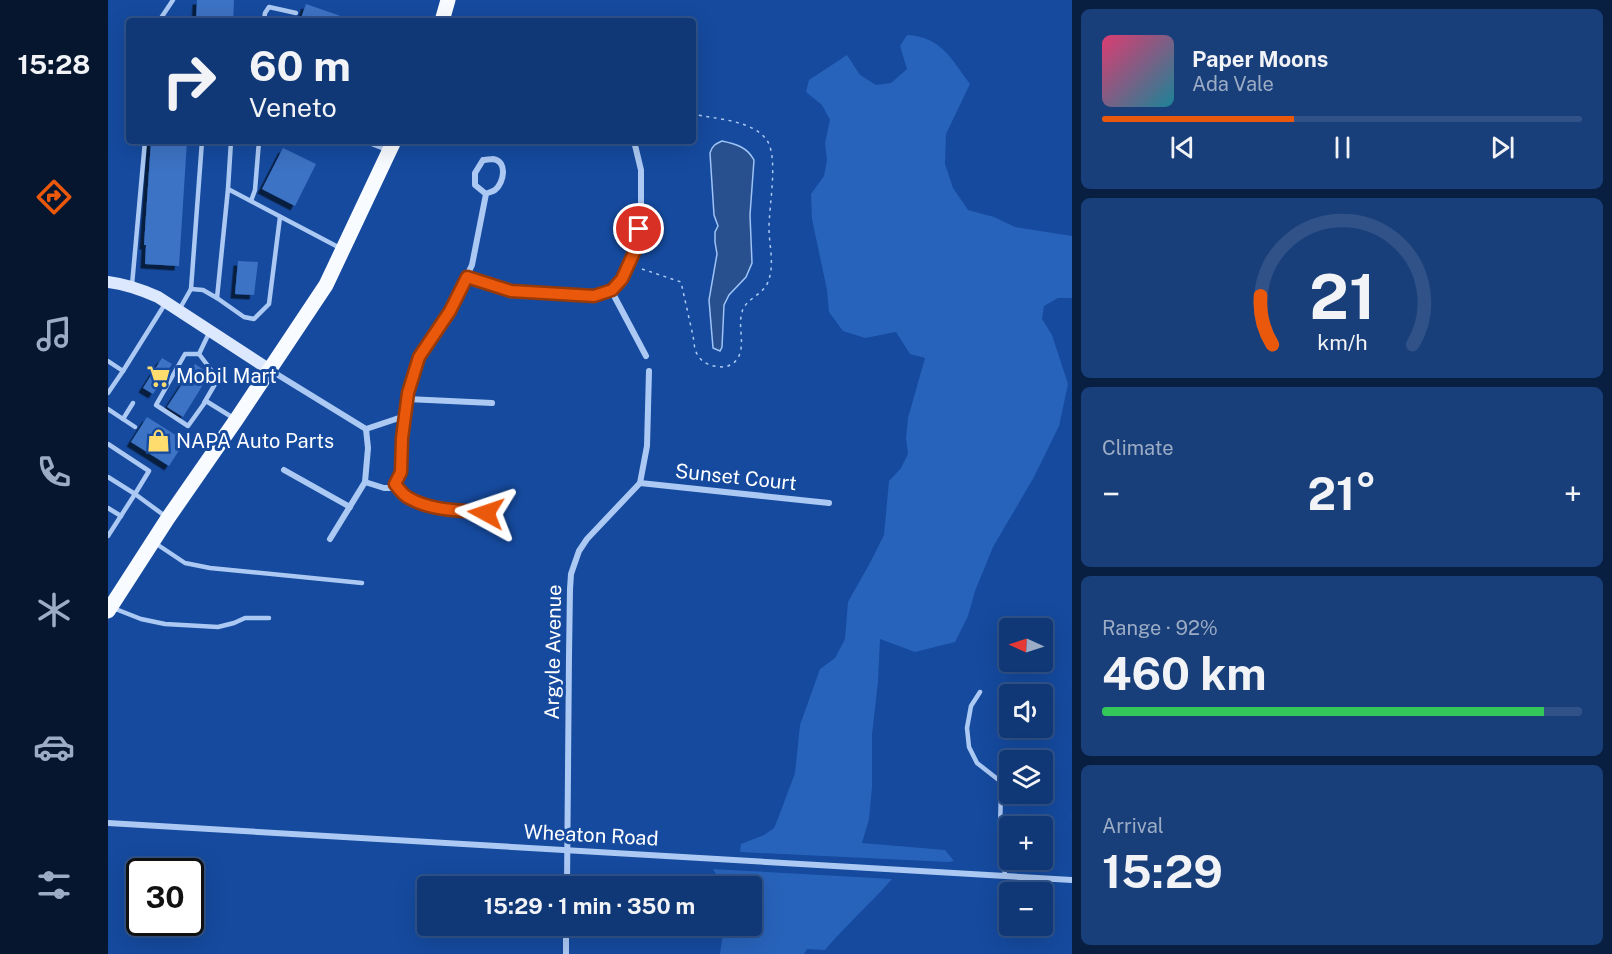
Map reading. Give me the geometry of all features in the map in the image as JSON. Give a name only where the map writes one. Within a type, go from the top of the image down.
[{"type":"main road","points":[[443,18],[448,0]]},
{"type":"main road","points":[[109,609],[326,285],[392,146]]},
{"type":"street","points":[[467,277],[511,291],[594,296],[612,290],[622,279],[637,246],[641,213],[640,170],[635,144]]},
{"type":"street","points":[[492,159],[499,161],[504,169],[502,179],[496,189],[486,194],[475,185],[475,173],[483,160],[492,159]]},
{"type":"street","points":[[365,482],[390,488],[395,484],[401,472],[407,399],[419,357],[450,311],[472,265],[486,194]]},
{"type":"street","points":[[108,282],[139,289],[166,302],[366,429]]},
{"type":"street","points":[[612,290],[646,356]]},
{"type":"street","points":[[639,483],[647,446],[649,371]]},
{"type":"street","points":[[407,399],[492,403]]},
{"type":"street","points":[[366,429],[405,416]]},
{"type":"street","points":[[330,539],[365,482],[368,448],[366,429]]},
{"type":"street","points":[[284,470],[350,507]]},
{"type":"street","name":"Sunset Court","points":[[639,483],[829,503]]},
{"type":"street","name":"Argyle Avenue","points":[[567,876],[568,666],[571,574],[579,551],[587,538],[639,483]]},
{"type":"street","points":[[395,484],[407,497],[423,504],[444,509],[486,513]]},
{"type":"street","name":"Wheaton Road","points":[[108,823],[1072,880]]},
{"type":"street","points":[[566,936],[566,954]]},
{"type":"lane","points":[[161,18],[173,0]]},
{"type":"lane","points":[[264,18],[269,7],[296,13]]},
{"type":"lane","points":[[132,287],[145,144]]},
{"type":"lane","points":[[180,310],[191,289],[202,144]]},
{"type":"lane","points":[[217,298],[231,144]]},
{"type":"lane","points":[[251,201],[255,190],[259,144]]},
{"type":"lane","points":[[228,189],[343,250]]},
{"type":"lane","points":[[191,289],[203,290],[244,317],[254,319],[269,304],[280,217]]},
{"type":"lane","points":[[108,393],[166,302]]},
{"type":"lane","points":[[199,354],[210,330]]},
{"type":"lane","points":[[185,354],[199,354],[218,379],[188,426],[156,405],[185,354]]},
{"type":"lane","points":[[108,361],[123,370]]},
{"type":"lane","points":[[204,403],[206,401],[237,420]]},
{"type":"lane","points":[[123,419],[133,403]]},
{"type":"lane","points":[[108,410],[135,427]]},
{"type":"lane","points":[[108,444],[149,471],[108,536]]},
{"type":"lane","points":[[108,477],[168,518]]},
{"type":"lane","points":[[108,508],[121,516]]},
{"type":"lane","points":[[153,542],[185,563],[210,568],[362,583]]},
{"type":"lane","points":[[109,609],[165,624],[218,627],[245,618],[269,618]]},
{"type":"lane","points":[[980,692],[970,706],[967,728],[969,747],[977,763],[1000,781],[1000,827],[1005,876]]},
{"type":"path","points":[[642,269],[681,282],[697,354],[714,367],[728,366],[735,362],[740,355],[742,342],[740,323],[742,311],[746,304],[768,285],[772,267],[769,228],[771,156],[768,143],[759,132],[733,122],[696,115]]},
{"type":"shaded area","points":[[907,35],[929,40],[937,45],[951,58],[970,84],[946,134],[945,164],[953,188],[968,210],[994,217],[1015,227],[1072,236],[1072,298],[1058,298],[1044,306],[1042,319],[1052,335],[1068,384],[1059,426],[1034,477],[993,547],[975,591],[968,616],[955,642],[915,652],[880,639],[872,735],[872,787],[869,819],[862,843],[945,850],[954,861],[740,852],[741,844],[764,835],[774,828],[779,816],[795,773],[800,725],[820,669],[835,658],[845,639],[848,602],[884,535],[889,481],[901,468],[908,454],[906,438],[908,418],[925,358],[910,354],[896,332],[865,338],[843,331],[829,312],[827,290],[812,219],[811,194],[824,176],[827,160],[825,143],[830,120],[822,105],[806,92],[809,80],[847,55],[860,75],[876,85],[891,83],[907,69],[900,46]]},
{"type":"shaded area","points":[[722,141],[741,147],[754,160],[750,215],[752,263],[746,277],[729,295],[724,305],[720,351],[713,348],[709,300],[717,254],[715,232],[718,226],[714,215],[710,153],[714,146]]},
{"type":"shaded area","points":[[713,869],[892,879],[825,950],[807,949],[804,954],[720,954],[723,936],[762,936],[762,876],[717,876]]},
{"type":"building","points":[[197,0],[234,0],[233,18],[196,18]]},
{"type":"building","points":[[306,4],[346,18],[301,18]]},
{"type":"building","points":[[151,144],[187,144],[179,266],[145,264],[146,245],[144,245]]},
{"type":"building","points":[[283,148],[316,164],[295,206],[262,189]]},
{"type":"building","points":[[238,261],[258,262],[254,295],[235,294]]},
{"type":"building","name":"Mobil Mart","points":[[162,358],[172,364],[153,394],[143,388]]},
{"type":"building","points":[[195,364],[209,375],[183,417],[167,407]]},
{"type":"building","name":"NAPA Auto Parts","points":[[147,417],[185,441],[169,466],[131,442]]},
{"type":"place","name":"Mobil Mart","points":[[158,376]]},
{"type":"place","name":"NAPA Auto Parts","points":[[158,441]]},
{"type":"route","points":[[486,513],[444,509],[423,504],[407,497],[395,484],[401,472],[402,438],[408,393],[419,357],[450,311],[467,277],[511,291],[594,296],[612,290],[622,279],[637,246],[639,229]]}]
